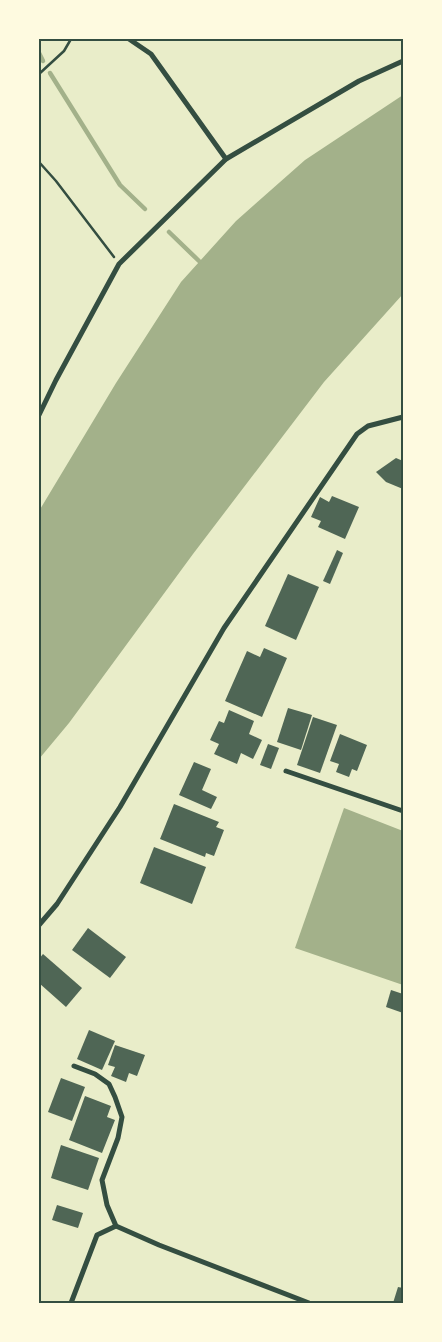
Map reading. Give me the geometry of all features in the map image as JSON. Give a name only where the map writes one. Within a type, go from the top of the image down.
[{"type":"street","points":[[130,39],[151,54],[226,159]]},
{"type":"street","points":[[39,415],[119,264],[226,159],[359,80],[403,61]]},
{"type":"street","points":[[39,925],[57,904],[120,807],[224,628],[357,434],[368,426],[403,417]]},
{"type":"street","points":[[286,770],[403,811]]},
{"type":"street","points":[[74,1066],[95,1074],[109,1084],[122,1117],[118,1138],[102,1180],[107,1205],[116,1226],[159,1245],[308,1303]]},
{"type":"street","points":[[71,1303],[97,1235],[116,1226]]},
{"type":"path","points":[[39,74],[64,51],[72,39]]},
{"type":"path","points":[[39,162],[56,181],[119,264]]},
{"type":"shaded area","points":[[403,95],[403,294],[324,382],[193,554],[69,723],[39,759],[39,511],[116,383],[181,282],[236,221],[305,160]]},
{"type":"shaded area","points":[[344,808],[403,831],[403,985],[295,948]]},
{"type":"building","points":[[396,458],[403,461],[403,489],[386,482],[376,472]]},
{"type":"building","points":[[332,496],[359,507],[345,539],[318,527],[321,521],[311,517],[320,497],[329,502]]},
{"type":"building","points":[[337,550],[343,553],[330,584],[323,581]]},
{"type":"building","points":[[288,574],[319,587],[296,640],[265,626]]},
{"type":"building","points":[[264,648],[287,658],[262,717],[225,701],[247,651],[260,657]]},
{"type":"building","points":[[288,708],[312,715],[301,750],[277,742]]},
{"type":"building","points":[[229,710],[254,721],[249,734],[262,740],[253,759],[241,753],[237,764],[214,754],[219,744],[210,740],[219,721],[224,723]]},
{"type":"building","points":[[313,717],[337,725],[320,773],[297,765]]},
{"type":"building","points":[[340,734],[367,745],[357,771],[352,769],[349,777],[336,772],[339,764],[330,761]]},
{"type":"building","points":[[268,744],[279,748],[271,769],[260,765]]},
{"type":"building","points":[[194,762],[211,769],[202,790],[217,797],[211,809],[179,795]]},
{"type":"building","points":[[174,804],[219,822],[216,827],[224,830],[214,856],[206,853],[205,857],[160,839]]},
{"type":"building","points":[[154,847],[206,867],[192,904],[140,883]]},
{"type":"building","points":[[88,928],[126,957],[110,978],[72,950]]},
{"type":"building","points":[[43,954],[82,988],[66,1007],[39,983],[39,959]]},
{"type":"building","points":[[391,990],[403,994],[403,1013],[386,1007]]},
{"type":"building","points":[[89,1030],[115,1041],[102,1070],[77,1059]]},
{"type":"building","points":[[115,1045],[145,1055],[137,1076],[129,1073],[126,1082],[111,1076],[115,1067],[108,1065]]},
{"type":"building","points":[[61,1078],[85,1087],[72,1121],[48,1112]]},
{"type":"building","points":[[85,1096],[111,1106],[107,1117],[115,1120],[102,1153],[69,1140]]},
{"type":"building","points":[[61,1145],[99,1158],[88,1190],[51,1178]]},
{"type":"building","points":[[57,1205],[83,1213],[78,1228],[52,1220]]},
{"type":"building","points":[[398,1287],[403,1288],[403,1303],[393,1303]]},
{"type":"waterway","points":[[39,53],[43,61]]},
{"type":"waterway","points":[[50,73],[120,185],[145,209]]},
{"type":"waterway","points":[[169,232],[199,261]]}]
